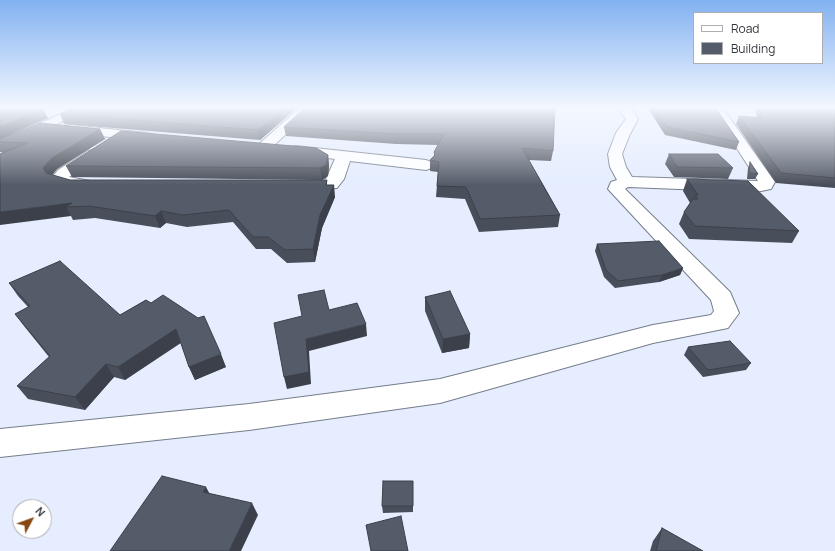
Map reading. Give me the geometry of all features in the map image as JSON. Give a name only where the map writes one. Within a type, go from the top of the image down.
[{"type":"street","points":[[0,146],[29,133]]},
{"type":"street","points":[[103,133],[161,138]]},
{"type":"street","points":[[275,133],[257,146],[426,165]]},
{"type":"street","points":[[624,133],[615,154],[618,167],[626,182]]},
{"type":"street","points":[[0,443],[249,417],[440,391],[653,334],[719,322],[727,313],[722,297],[616,189],[617,186],[626,182],[756,187],[765,185],[768,182],[734,133]]},
{"type":"street","points":[[99,185],[76,185],[58,180],[64,173],[123,135]]},
{"type":"street","points":[[286,186],[331,184],[336,179],[344,156]]},
{"type":"building","points":[[16,133],[94,133],[52,158],[43,168],[46,173],[70,180],[327,180],[326,185],[334,185],[320,215],[313,249],[285,250],[268,237],[253,237],[229,210],[183,215],[161,211],[155,216],[89,206],[66,207],[72,203],[0,212],[0,154],[28,143],[0,142],[0,139]]},
{"type":"building","points":[[118,133],[141,133],[316,148],[328,155],[326,165],[320,168],[66,166]]},
{"type":"building","points":[[375,133],[554,133],[553,151],[522,148],[560,215],[480,219],[466,187],[437,186],[439,162],[430,160],[435,155],[434,152],[444,134]]},
{"type":"building","points":[[694,133],[733,133],[739,142]]},
{"type":"building","points":[[751,133],[835,133],[835,178],[781,173]]},
{"type":"building","points":[[669,154],[718,154],[733,168],[677,167]]},
{"type":"building","points":[[750,162],[758,174],[749,173]]},
{"type":"building","points":[[687,179],[748,181],[799,231],[695,226],[684,212],[693,199],[698,199],[695,195],[698,195]]},
{"type":"building","points":[[659,241],[683,268],[662,275],[618,281],[606,270],[597,244]]},
{"type":"building","points":[[60,261],[120,315],[146,300],[151,303],[163,295],[198,318],[204,316],[221,354],[189,367],[176,329],[118,367],[106,364],[75,397],[17,386],[50,356],[15,314],[30,306],[9,283]]},
{"type":"building","points":[[324,290],[329,310],[357,303],[366,324],[306,339],[309,372],[284,377],[274,323],[302,316],[298,295]]},
{"type":"building","points":[[450,291],[470,334],[443,339],[425,297]]},
{"type":"building","points":[[730,341],[751,363],[708,370],[688,347]]},
{"type":"building","points":[[162,476],[206,487],[203,492],[252,503],[229,551],[110,551]]},
{"type":"building","points":[[383,481],[413,481],[413,506],[382,506]]},
{"type":"building","points":[[401,516],[408,551],[371,551],[366,525]]},
{"type":"building","points":[[662,528],[703,551],[656,551]]}]
